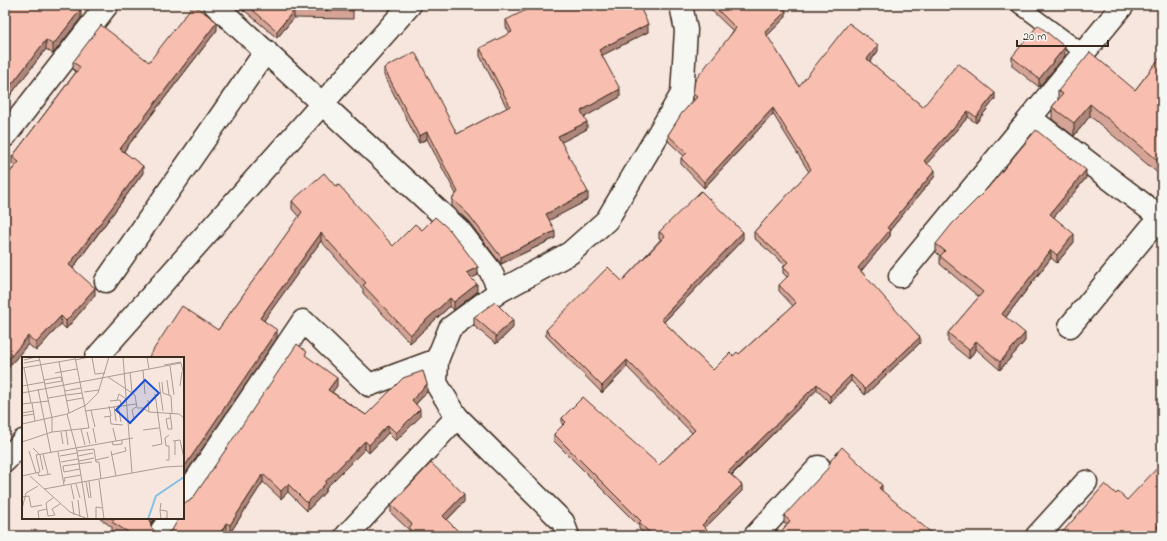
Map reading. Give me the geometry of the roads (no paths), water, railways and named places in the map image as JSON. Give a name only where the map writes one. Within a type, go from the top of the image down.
[{"type":"street","points":[[5,136],[107,5]]},
{"type":"street","points":[[216,5],[459,230],[490,270],[500,291]]},
{"type":"street","points":[[568,536],[563,522],[457,417],[436,383],[437,360],[450,328],[500,291],[570,252],[607,220],[682,94],[686,30],[681,5]]},
{"type":"street","points":[[900,276],[1124,5]]},
{"type":"street","points":[[97,357],[409,6]]},
{"type":"street","points":[[106,281],[266,51]]},
{"type":"street","points":[[1030,118],[1160,217],[1070,326]]},
{"type":"street","points":[[184,498],[303,321],[369,385],[437,360]]},
{"type":"street","points":[[346,536],[457,417]]},
{"type":"street","points":[[5,461],[22,442]]},
{"type":"street","points":[[754,536],[819,467]]},
{"type":"street","points":[[1036,536],[1086,482]]},
{"type":"lane","points":[[1019,5],[1084,53]]}]
